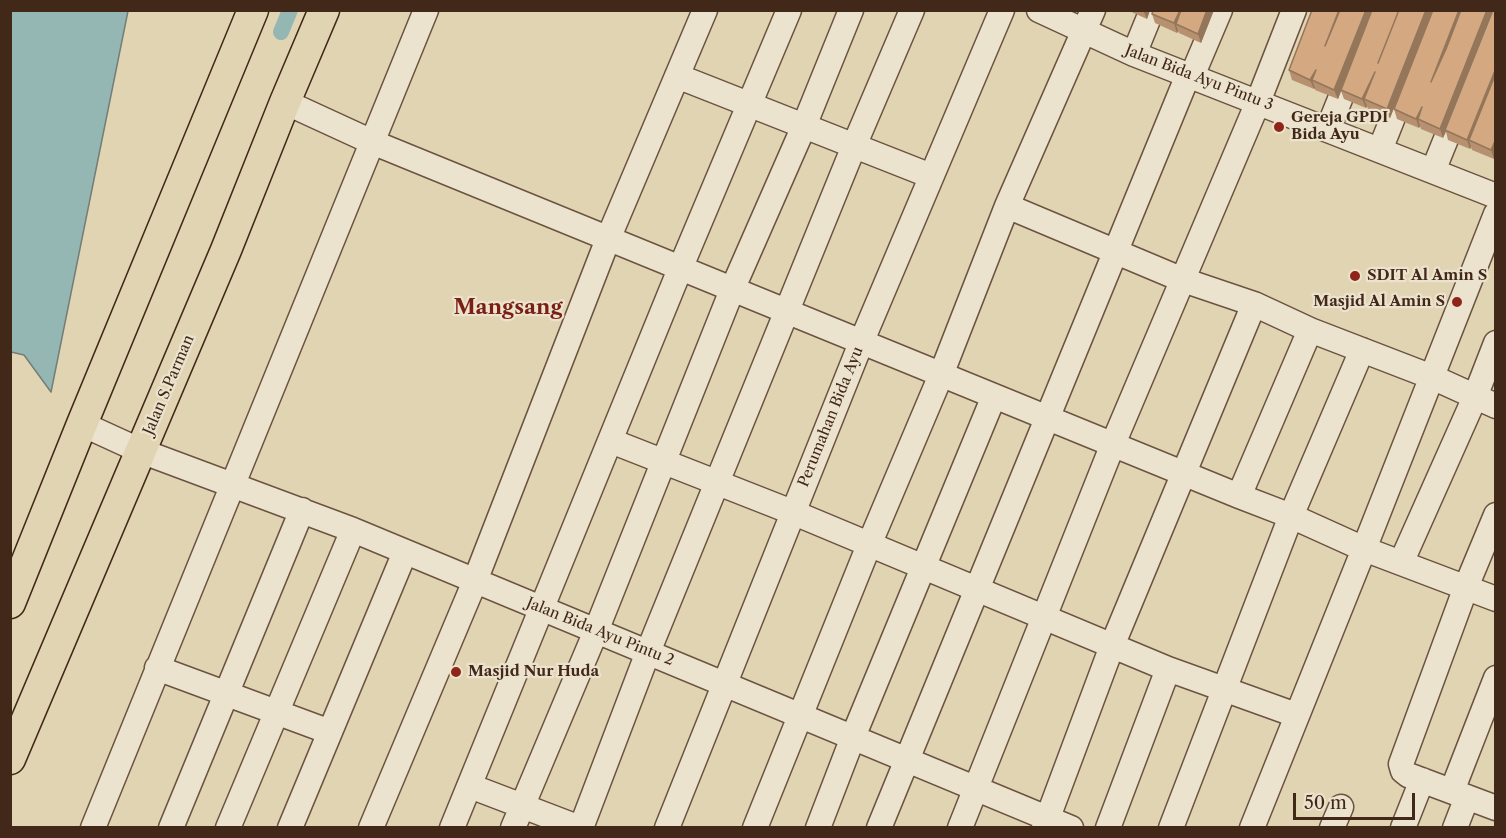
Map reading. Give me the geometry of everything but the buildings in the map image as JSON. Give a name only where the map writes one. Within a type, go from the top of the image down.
[{"type":"main road","points":[[10,603],[90,428],[253,10]]},
{"type":"main road","name":"Jalan S.Parman","points":[[10,759],[134,448],[226,250],[324,10]]},
{"type":"street","points":[[94,827],[426,10]]},
{"type":"street","points":[[371,828],[475,581],[608,239],[705,10]]},
{"type":"street","points":[[452,828],[680,268],[789,10]]},
{"type":"street","points":[[518,817],[596,631],[732,290],[804,126],[851,10]]},
{"type":"street","points":[[470,786],[518,817],[581,828],[648,652],[854,146],[912,10]]},
{"type":"street","name":"Perumahan Bida Ayu","points":[[667,828],[861,343],[1002,10]]},
{"type":"street","name":"Jalan Bida Ayu Pintu 3","points":[[1038,10],[1089,21],[1134,54],[1496,196]]},
{"type":"street","points":[[1134,54],[1152,10]]},
{"type":"street","points":[[879,828],[1115,251],[1220,10]]},
{"type":"street","points":[[960,828],[1113,444],[1258,102],[1294,10]]},
{"type":"street","points":[[1328,129],[1376,10]]},
{"type":"street","points":[[755,828],[869,545],[941,375],[1007,206],[1089,21]]},
{"type":"street","points":[[1380,150],[1415,64]]},
{"type":"street","points":[[677,76],[931,176]]},
{"type":"street","points":[[1433,171],[1469,84]]},
{"type":"street","points":[[285,102],[372,142],[861,343],[1291,516],[1364,549],[1496,599]]},
{"type":"street","points":[[1007,206],[1183,280],[1254,304],[1310,330],[1432,377],[1485,401]]},
{"type":"street","points":[[1252,828],[1496,214]]},
{"type":"street","points":[[1046,823],[1112,646],[1254,304]]},
{"type":"street","points":[[1239,496],[1310,330]]},
{"type":"street","points":[[1401,563],[1485,401],[1496,343]]},
{"type":"street","points":[[1171,828],[1291,516],[1362,350]]},
{"type":"street","points":[[818,828],[853,737],[994,396]]},
{"type":"street","points":[[90,428],[134,448]]},
{"type":"street","points":[[611,441],[792,512],[1168,669],[1296,715]]},
{"type":"street","name":"Jalan Bida Ayu Pintu 2","points":[[134,448],[353,530],[976,789],[1046,823],[1071,828]]},
{"type":"street","points":[[171,828],[302,510]]},
{"type":"street","points":[[1496,515],[1466,587],[1401,764],[1403,771],[1408,775],[1496,808]]},
{"type":"street","points":[[228,828],[353,530]]},
{"type":"street","points":[[290,828],[405,552]]},
{"type":"street","points":[[157,668],[330,732]]},
{"type":"street","points":[[1108,828],[1168,669]]},
{"type":"street","points":[[1455,828],[1460,794],[1496,678]]},
{"type":"street","points":[[1402,828],[1422,780]]},
{"type":"water","points":[[10,11],[128,11],[51,392],[24,355],[11,352]]},
{"type":"waterway","points":[[281,32],[290,10]]},
{"type":"place","name":"Gereja GPDI Bida Ayu","points":[[1279,127]]},
{"type":"place","name":"SDIT Al Amin S","points":[[1355,276]]},
{"type":"place","name":"Masjid Al Amin S","points":[[1457,302]]},
{"type":"place","name":"Masjid Nur Huda","points":[[456,672]]},
{"type":"district","name":"Mangsang","points":[[508,308]]}]
